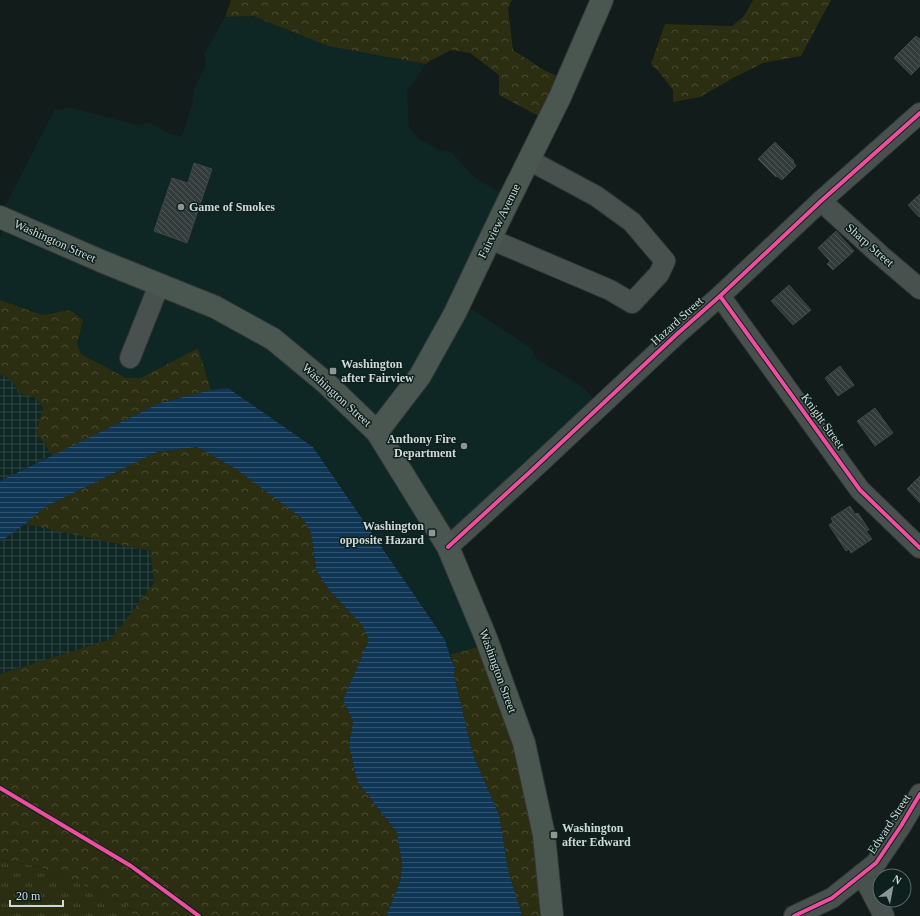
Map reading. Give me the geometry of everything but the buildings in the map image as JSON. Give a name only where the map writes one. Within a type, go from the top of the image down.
[{"type":"main road","name":"Fairview Avenue","points":[[377,432],[420,376],[455,313],[560,97],[602,0]]},
{"type":"main road","name":"Washington Street","points":[[0,217],[215,308],[273,339],[326,383],[377,432],[448,547],[486,638],[524,743],[544,835],[552,916]]},
{"type":"street","name":"Hazard Street","points":[[448,547],[821,201],[920,113]]},
{"type":"street","points":[[490,239],[610,290],[632,303],[659,274],[664,261],[632,222],[596,196],[529,160]]},
{"type":"street","name":"Sharp Street","points":[[821,201],[920,289]]},
{"type":"street","points":[[130,358],[159,285]]},
{"type":"street","name":"Knight Street","points":[[720,296],[860,490],[920,548]]},
{"type":"street","name":"Edward Street","points":[[794,916],[832,898],[876,863],[920,794]]},
{"type":"street","points":[[862,874],[884,916]]},
{"type":"shaded area","points":[[252,16],[328,46],[426,64],[407,91],[409,127],[418,138],[441,151],[451,152],[475,178],[510,198],[464,304],[531,348],[537,359],[581,386],[600,405],[452,543],[477,647],[450,654],[445,640],[313,447],[228,388],[211,390],[198,348],[141,378],[126,378],[81,354],[77,344],[83,320],[72,310],[42,315],[0,300],[0,238],[6,220],[1,214],[55,109],[61,110],[68,107],[137,125],[150,123],[170,134],[182,137],[193,100],[193,91],[206,65],[204,54],[225,17]]},
{"type":"shaded area","points":[[0,375],[9,378],[14,383],[18,393],[35,397],[43,408],[36,432],[52,455],[0,481]]},
{"type":"shaded area","points":[[25,524],[150,551],[154,583],[111,639],[0,674],[0,540],[3,540]]},
{"type":"green space","points":[[231,0],[512,0],[508,8],[513,50],[544,70],[568,81],[548,121],[499,95],[499,75],[470,53],[451,50],[426,64],[328,46],[253,16],[225,17]]},
{"type":"green space","points":[[753,0],[831,0],[801,56],[763,63],[700,97],[673,102],[673,90],[651,64],[665,24],[732,26],[744,16]]},
{"type":"green space","points":[[0,300],[42,315],[71,310],[83,320],[77,344],[81,354],[126,378],[141,378],[198,348],[211,390],[160,403],[55,455],[52,455],[36,432],[43,408],[35,397],[18,393],[12,381],[0,375]]},
{"type":"green space","points":[[197,447],[236,469],[303,519],[311,532],[316,570],[329,590],[362,625],[369,640],[343,700],[353,721],[349,745],[357,781],[397,833],[402,864],[400,882],[386,916],[133,916],[126,904],[69,879],[40,867],[0,859],[0,674],[111,639],[154,583],[150,551],[25,524],[45,507],[157,452]]},
{"type":"green space","points":[[478,625],[486,633],[555,916],[521,916],[508,870],[499,815],[473,754],[454,676],[455,667],[450,654],[477,647]]},
{"type":"green space","points":[[0,859],[40,867],[69,879],[126,904],[133,916],[0,916]]},
{"type":"water","points":[[228,388],[313,447],[445,640],[455,667],[454,676],[473,754],[499,815],[508,870],[521,916],[386,916],[400,882],[402,864],[397,833],[357,781],[349,745],[353,721],[343,700],[369,640],[362,625],[329,590],[316,570],[311,532],[303,519],[236,469],[197,447],[157,452],[45,507],[25,524],[3,540],[0,540],[0,481],[160,403],[211,390]]},
{"type":"cycle path","points":[[448,547],[821,201],[920,113]]},
{"type":"cycle path","points":[[720,296],[860,490],[920,548]]},
{"type":"cycle path","points":[[0,788],[131,866],[199,916]]},
{"type":"cycle path","points":[[794,916],[832,898],[876,863],[920,794]]},
{"type":"place","name":"Game of Smokes","points":[[181,207]]},
{"type":"place","name":"Washington after Fairview","points":[[333,371]]},
{"type":"place","name":"Anthony Fire Department","points":[[464,446]]},
{"type":"place","name":"Washington opposite Hazard","points":[[432,533]]},
{"type":"place","name":"Washington after Edward","points":[[554,835]]}]
